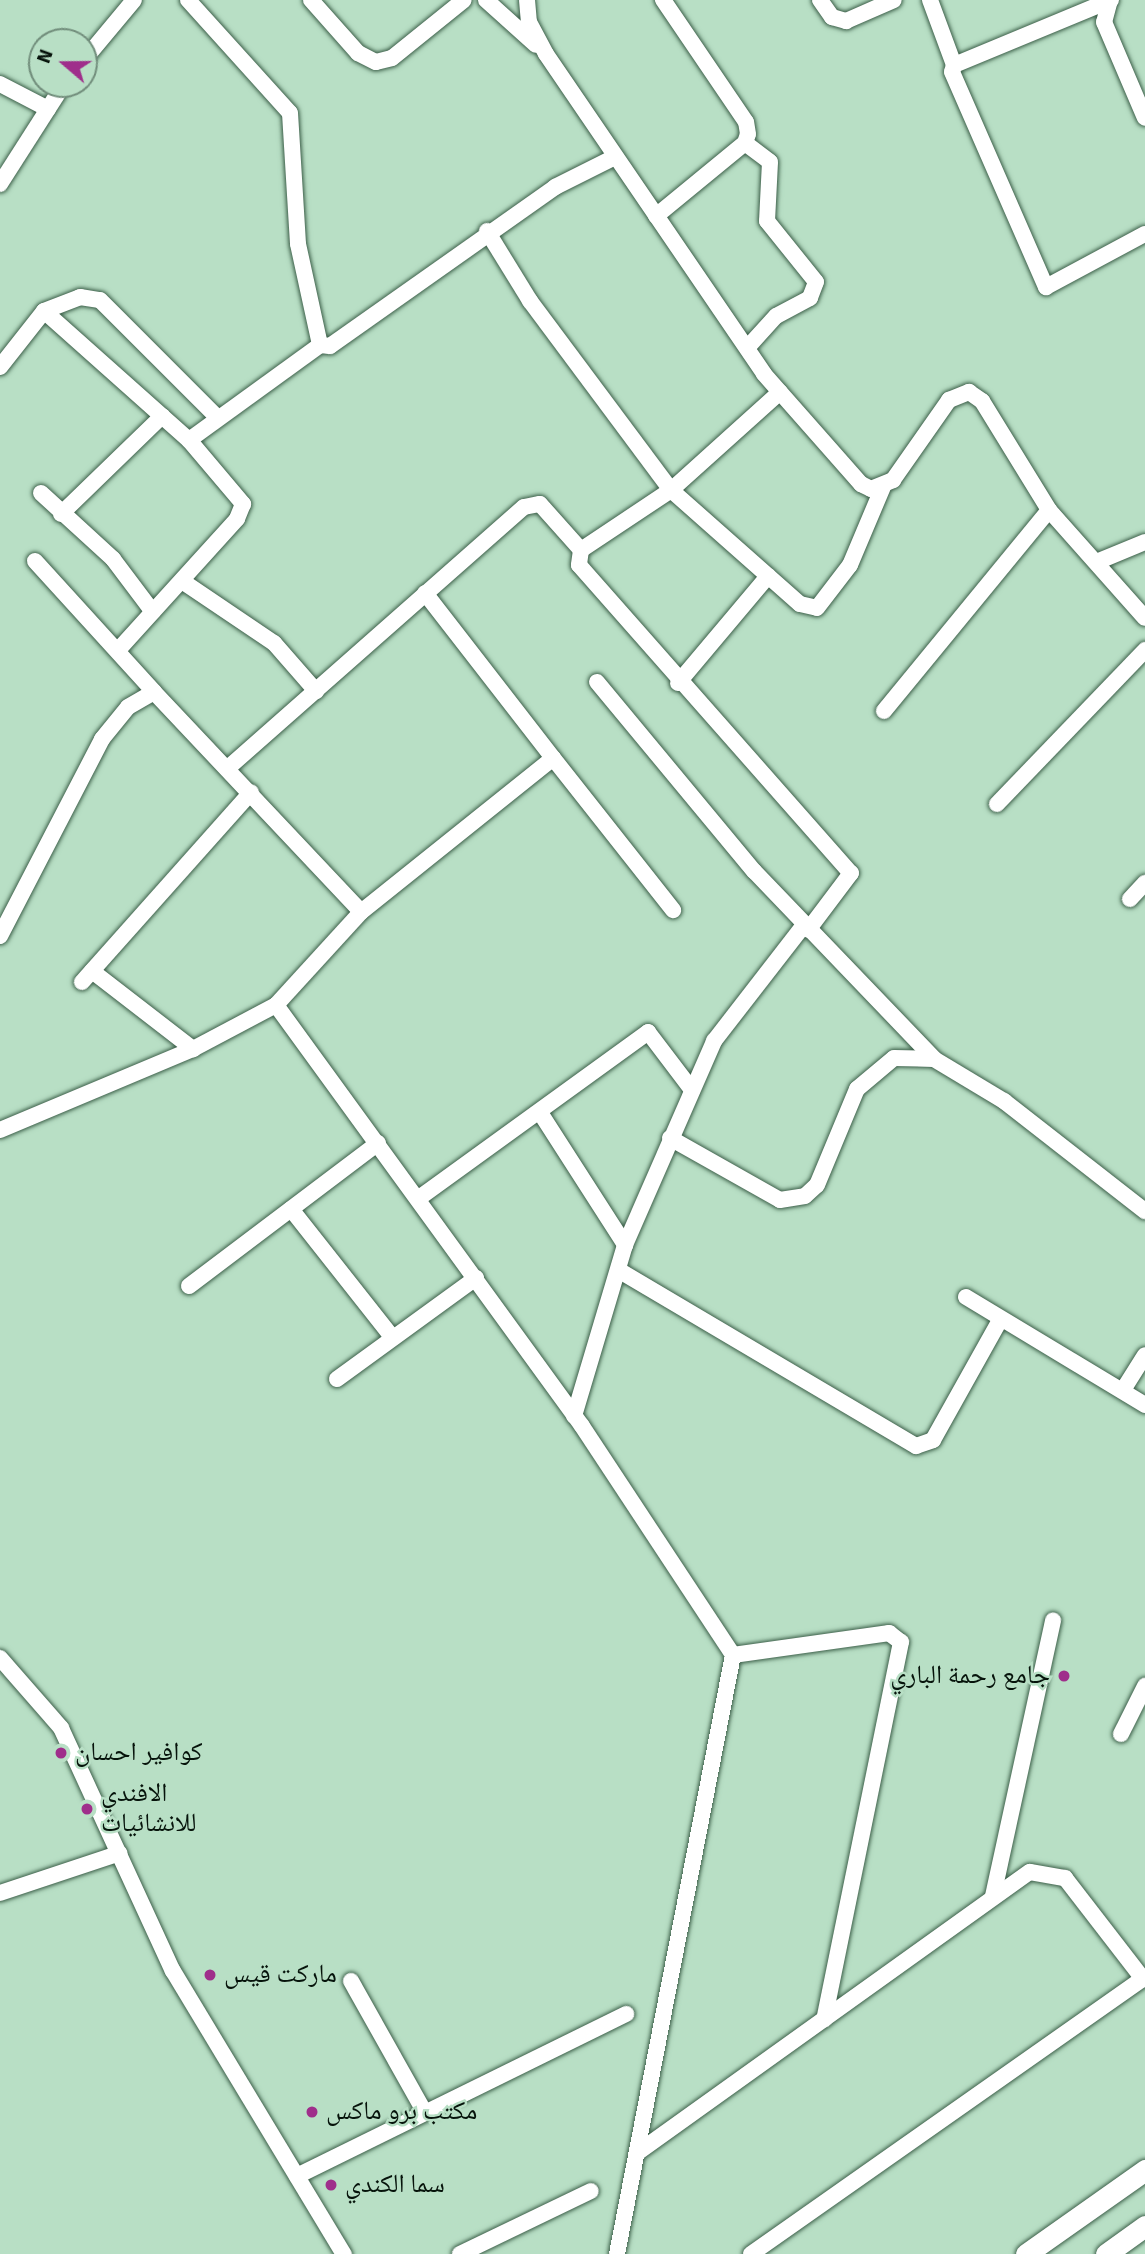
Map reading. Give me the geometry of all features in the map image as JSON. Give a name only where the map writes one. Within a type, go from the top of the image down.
[{"type":"main road","points":[[1026,2254],[1145,2170]]},
{"type":"main road","points":[[1106,2254],[1145,2226]]},
{"type":"street","points":[[98,43],[134,0]]},
{"type":"street","points":[[188,0],[290,113],[298,244],[320,345]]},
{"type":"street","points":[[311,0],[358,53],[376,62],[393,58],[464,0]]},
{"type":"street","points":[[486,0],[546,54]]},
{"type":"street","points":[[656,216],[745,144],[746,122],[663,0]]},
{"type":"street","points":[[820,0],[832,17],[846,21],[894,0]]},
{"type":"street","points":[[930,0],[954,65],[1046,287],[1145,234]]},
{"type":"street","points":[[954,65],[1110,0]]},
{"type":"street","points":[[1110,0],[1104,22],[1145,118]]},
{"type":"street","points":[[523,3],[546,54],[747,348],[780,392],[862,484],[883,487]]},
{"type":"street","points":[[0,84],[48,109]]},
{"type":"street","points":[[0,184],[55,98]]},
{"type":"street","points":[[745,144],[770,162],[767,221],[817,282],[810,298],[776,316],[747,348]]},
{"type":"street","points":[[189,440],[320,345],[330,346],[487,231],[615,157]]},
{"type":"street","points":[[487,231],[530,301],[671,491],[800,604],[817,608],[850,565],[883,487],[949,400],[969,392],[982,401],[1049,510],[1099,561],[1145,618]]},
{"type":"street","points":[[0,367],[44,312],[80,297],[106,304],[218,418]]},
{"type":"street","points":[[44,312],[189,440],[243,504],[237,519],[120,648]]},
{"type":"street","points":[[580,550],[671,491],[780,392]]},
{"type":"street","points":[[61,514],[162,416]]},
{"type":"street","points":[[41,494],[113,559],[153,612]]},
{"type":"street","points":[[229,767],[425,593],[534,502],[580,550],[579,565],[678,683],[851,873],[740,1002],[692,1090],[625,1245],[620,1271],[574,1416]]},
{"type":"street","points":[[884,711],[1049,510]]},
{"type":"street","points":[[1099,561],[1145,542]]},
{"type":"street","points":[[35,561],[120,648],[154,692],[229,767],[361,912]]},
{"type":"street","points":[[678,683],[768,576]]},
{"type":"street","points":[[182,581],[274,643],[316,691]]},
{"type":"street","points":[[425,593],[673,910]]},
{"type":"street","points":[[997,804],[1145,650]]},
{"type":"street","points":[[597,682],[806,928],[934,1059],[1004,1101],[1145,1211]]},
{"type":"street","points":[[0,936],[102,739],[128,707],[154,692]]},
{"type":"street","points":[[0,1130],[193,1049],[276,1005],[361,912],[553,758]]},
{"type":"street","points":[[193,1049],[87,976],[251,792]]},
{"type":"street","points":[[1130,899],[1145,883]]},
{"type":"street","points":[[276,1005],[419,1198],[574,1416],[710,1611],[733,1655],[617,2254]]},
{"type":"street","points":[[419,1198],[541,1114],[648,1032],[692,1090]]},
{"type":"street","points":[[670,1138],[780,1200],[805,1196],[817,1185],[857,1089],[894,1058],[934,1059]]},
{"type":"street","points":[[541,1114],[625,1245]]},
{"type":"street","points":[[189,1286],[378,1143]]},
{"type":"street","points":[[291,1209],[393,1338]]},
{"type":"street","points":[[620,1271],[916,1446],[933,1440],[999,1322]]},
{"type":"street","points":[[337,1379],[476,1278]]},
{"type":"street","points":[[966,1297],[999,1322],[1145,1405]]},
{"type":"street","points":[[1123,1391],[1145,1355]]},
{"type":"street","points":[[993,1896],[1053,1620]]},
{"type":"street","points":[[733,1655],[889,1633],[901,1642],[824,2019]]},
{"type":"street","points":[[0,1658],[61,1728],[173,1971],[344,2254]]},
{"type":"street","points":[[1121,1734],[1145,1686]]},
{"type":"street","points":[[0,1893],[120,1853]]},
{"type":"street","points":[[637,2153],[993,1896],[1030,1872],[1057,1873],[1144,1978],[751,2254]]},
{"type":"street","points":[[351,1981],[425,2113]]},
{"type":"street","points":[[297,2176],[626,2014]]},
{"type":"street","points":[[460,2254],[591,2191]]},
{"type":"place","name":"جامع رحمة الباري","points":[[1064,1676]]},
{"type":"place","name":"كوافير احسان","points":[[61,1753]]},
{"type":"place","name":"الافندي للانشائيات","points":[[87,1809]]},
{"type":"place","name":"ماركت قيس","points":[[210,1975]]},
{"type":"place","name":"مكتب برو ماكس","points":[[312,2112]]},
{"type":"place","name":"سما الكندي","points":[[331,2185]]}]
